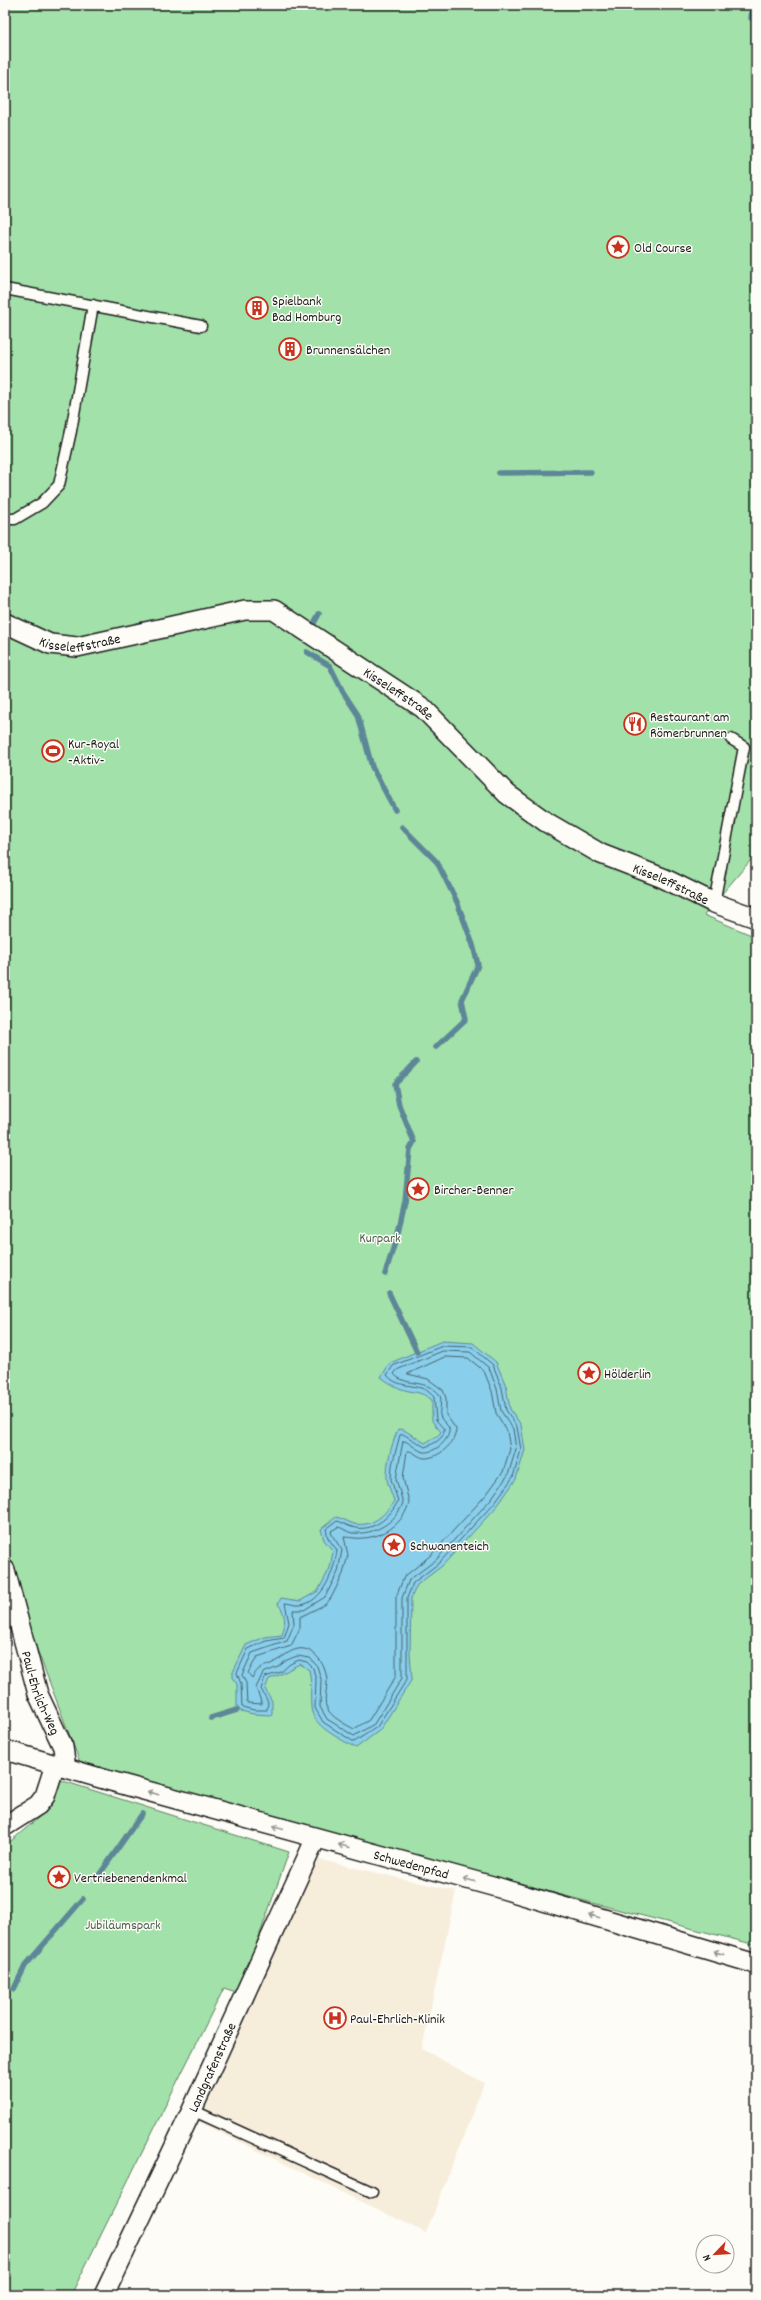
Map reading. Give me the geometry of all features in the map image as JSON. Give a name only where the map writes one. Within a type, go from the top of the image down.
[{"type":"street","name":"Kisseleffstraße","points":[[5,623],[50,644],[77,647],[245,610],[274,610],[423,708],[507,794],[546,822],[602,854],[663,878],[714,903],[756,918]]},
{"type":"street","name":"Paul-Ehrlich-Weg","points":[[5,1570],[38,1694],[63,1747],[61,1766]]},
{"type":"street","name":"Schwedenpfad","points":[[5,1750],[496,1887],[756,1964]]},
{"type":"street","points":[[5,1826],[38,1805],[45,1796],[61,1766]]},
{"type":"street","name":"Landgrafenstraße","points":[[104,2295],[192,2110],[316,1838]]},
{"type":"lane","points":[[5,288],[201,326]]},
{"type":"lane","points":[[5,519],[15,519],[42,503],[59,485],[74,416],[93,305]]},
{"type":"lane","points":[[714,903],[744,748],[731,740]]},
{"type":"lane","points":[[192,2110],[372,2192]]},
{"type":"shaded area","name":"Paul-Ehrlich-Klinik","points":[[312,1858],[456,1891],[422,2049],[484,2083],[426,2233],[193,2119]]},
{"type":"green space","name":"Kurpark","points":[[5,5],[756,5],[756,854],[704,915],[756,937],[756,1945],[309,1830],[81,1765],[22,1610],[5,1537]]},
{"type":"green space","name":"Jubiläumspark","points":[[60,1780],[289,1852],[239,1993],[224,1988],[71,2295],[5,2295],[5,1846],[51,1807]]},
{"type":"water","name":"Schwanenteich","points":[[442,1341],[473,1343],[496,1362],[506,1386],[510,1409],[521,1425],[525,1450],[516,1479],[498,1505],[442,1566],[417,1585],[411,1598],[410,1654],[412,1679],[380,1730],[356,1748],[328,1732],[316,1721],[311,1707],[311,1684],[309,1670],[300,1664],[278,1676],[269,1679],[265,1689],[272,1701],[272,1715],[253,1714],[237,1710],[237,1684],[233,1679],[233,1672],[246,1645],[265,1637],[282,1635],[284,1615],[278,1604],[281,1598],[300,1601],[318,1591],[330,1568],[333,1551],[324,1540],[321,1529],[336,1517],[354,1524],[367,1524],[378,1519],[387,1511],[394,1501],[387,1479],[387,1467],[398,1429],[404,1430],[425,1443],[441,1432],[432,1421],[432,1400],[421,1394],[390,1384],[381,1377],[390,1363]]},
{"type":"waterway","points":[[752,10],[751,18],[756,20]]},
{"type":"waterway","points":[[499,473],[591,472]]},
{"type":"waterway","points":[[313,625],[319,614]]},
{"type":"waterway","points":[[307,652],[330,666],[343,692],[358,715],[372,767],[395,810]]},
{"type":"waterway","points":[[402,827],[437,862],[457,902],[473,945],[478,965],[462,1000],[466,1019],[436,1047]]},
{"type":"waterway","points":[[385,1274],[398,1233],[405,1201],[410,1149],[414,1142],[399,1105],[395,1084],[416,1062]]},
{"type":"waterway","points":[[389,1293],[417,1352]]},
{"type":"waterway","points":[[211,1718],[237,1710]]},
{"type":"waterway","points":[[97,1878],[142,1814]]},
{"type":"waterway","points":[[14,1989],[25,1966],[83,1899]]},
{"type":"place","name":"Old Course","points":[[618,247]]},
{"type":"place","name":"Spielbank Bad Homburg","points":[[257,308]]},
{"type":"place","name":"Brunnensälchen","points":[[290,349]]},
{"type":"place","name":"Restaurant am Römerbrunnen","points":[[635,724]]},
{"type":"place","name":"Kur-Royal -Aktiv-","points":[[53,751]]},
{"type":"place","name":"Bircher-Benner","points":[[418,1189]]},
{"type":"place","name":"Hölderlin","points":[[589,1373]]},
{"type":"place","name":"Schwanenteich","points":[[394,1545]]},
{"type":"place","name":"Vertriebenendenkmal","points":[[59,1877]]},
{"type":"place","name":"Paul-Ehrlich-Klinik","points":[[335,2018]]}]
